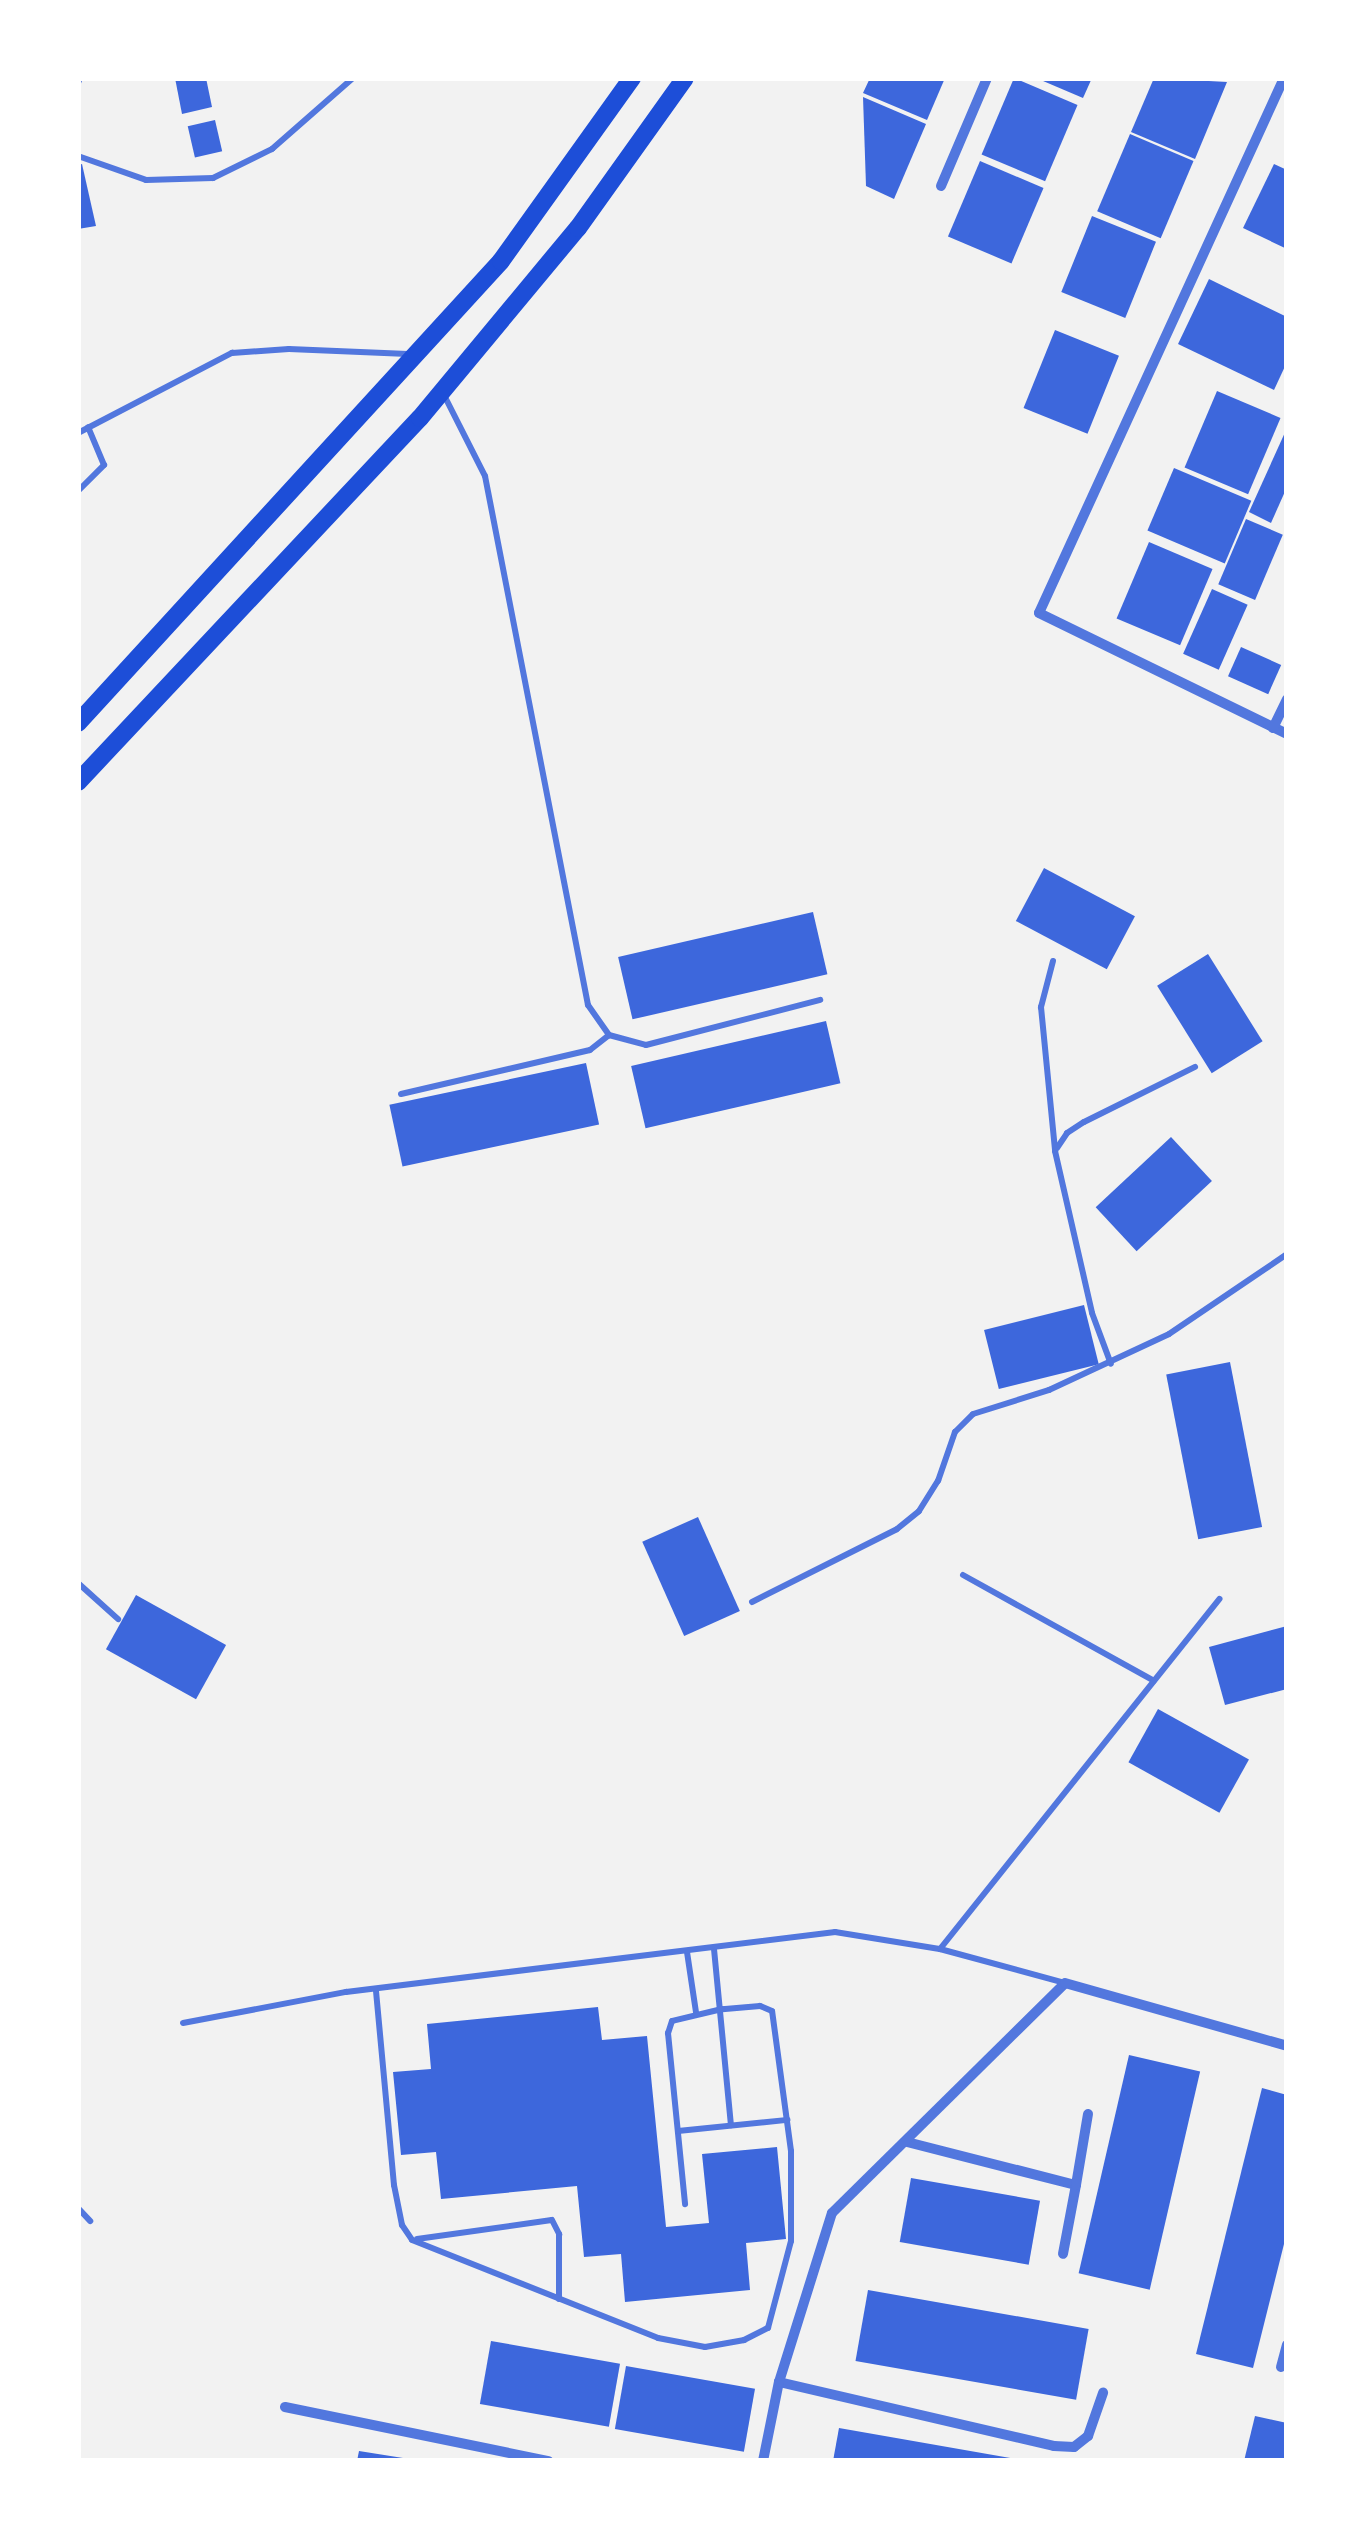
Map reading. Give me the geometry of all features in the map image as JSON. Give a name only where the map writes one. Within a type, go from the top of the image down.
[{"type":"highway","points":[[78,723],[501,260],[632,78]]},
{"type":"highway","points":[[78,782],[442,392],[578,228],[685,78]]},
{"type":"street","points":[[941,186],[987,78]]},
{"type":"street","points":[[1284,78],[1039,613],[1287,734]]},
{"type":"street","points":[[1274,728],[1287,699]]},
{"type":"street","points":[[763,2461],[778,2382],[832,2213],[1065,1983],[1287,2045]]},
{"type":"street","points":[[1063,2254],[1088,2114]]},
{"type":"street","points":[[907,2142],[1076,2185]]},
{"type":"street","points":[[1282,2367],[1287,2345]]},
{"type":"street","points":[[778,2382],[1075,2447],[1088,2436],[1102,2393]]},
{"type":"street","points":[[284,2407],[549,2461]]},
{"type":"lane","points":[[78,156],[146,180],[213,178],[272,149],[353,78]]},
{"type":"lane","points":[[78,433],[232,353],[289,349],[418,355]]},
{"type":"lane","points":[[442,392],[485,476],[588,1005],[609,1035],[646,1045],[820,1000]]},
{"type":"lane","points":[[78,491],[104,465],[88,427]]},
{"type":"lane","points":[[1053,961],[1041,1007],[1055,1151],[1092,1313],[1111,1364]]},
{"type":"lane","points":[[401,1094],[590,1050],[609,1035]]},
{"type":"lane","points":[[1055,1151],[1067,1132],[1195,1067]]},
{"type":"lane","points":[[752,1602],[897,1529],[920,1511],[938,1481],[955,1432],[973,1414],[1111,1364],[1169,1334],[1287,1254]]},
{"type":"lane","points":[[963,1575],[1154,1681]]},
{"type":"lane","points":[[78,1583],[118,1619]]},
{"type":"lane","points":[[940,1949],[1219,1599]]},
{"type":"lane","points":[[183,2024],[376,1991],[836,1932],[940,1949],[1065,1983]]},
{"type":"lane","points":[[714,1949],[731,2125]]},
{"type":"lane","points":[[687,1952],[696,2012]]},
{"type":"lane","points":[[376,1991],[394,2185],[402,2225],[412,2240],[658,2338],[705,2347],[744,2340],[769,2328],[791,2241],[788,2120],[772,2011],[760,2006],[677,2016],[668,2033],[686,2204]]},
{"type":"lane","points":[[677,2131],[788,2120]]},
{"type":"lane","points":[[78,2208],[90,2221]]},
{"type":"lane","points":[[412,2240],[552,2220],[559,2234],[559,2300]]},
{"type":"building","points":[[175,78],[206,78],[212,107],[182,114]]},
{"type":"building","points":[[870,78],[945,78],[927,120],[863,93]]},
{"type":"building","points":[[1014,78],[1078,105],[1045,181],[982,154]]},
{"type":"building","points":[[1036,78],[1092,78],[1083,98]]},
{"type":"building","points":[[1154,78],[1227,82],[1195,159],[1131,132]]},
{"type":"building","points":[[863,97],[926,124],[894,199],[866,186]]},
{"type":"building","points":[[215,120],[222,151],[195,157],[188,126]]},
{"type":"building","points":[[1130,134],[1194,161],[1161,238],[1097,211]]},
{"type":"building","points":[[980,161],[1044,188],[1011,263],[948,236]]},
{"type":"building","points":[[82,164],[96,226],[78,229],[78,165]]},
{"type":"building","points":[[1274,164],[1287,170],[1287,249],[1243,228]]},
{"type":"building","points":[[1092,216],[1156,242],[1125,318],[1061,292]]},
{"type":"building","points":[[1209,279],[1287,317],[1287,362],[1274,390],[1178,344]]},
{"type":"building","points":[[1055,330],[1119,356],[1088,434],[1024,408]]},
{"type":"building","points":[[1217,391],[1281,418],[1248,494],[1185,467]]},
{"type":"building","points":[[1287,428],[1287,487],[1271,523],[1249,512]]},
{"type":"building","points":[[1174,468],[1251,501],[1225,563],[1147,531]]},
{"type":"building","points":[[1246,519],[1283,535],[1255,600],[1218,584]]},
{"type":"building","points":[[1149,542],[1213,569],[1180,645],[1117,618]]},
{"type":"building","points":[[1212,589],[1248,605],[1219,670],[1183,654]]},
{"type":"building","points":[[1241,647],[1281,665],[1268,694],[1228,676]]},
{"type":"building","points":[[1044,868],[1135,916],[1107,969],[1016,921]]},
{"type":"building","points":[[813,912],[827,974],[633,1019],[618,957]]},
{"type":"building","points":[[1208,954],[1263,1041],[1212,1073],[1157,986]]},
{"type":"building","points":[[826,1021],[840,1083],[646,1128],[631,1066]]},
{"type":"building","points":[[586,1063],[599,1125],[402,1166],[389,1105]]},
{"type":"building","points":[[1171,1137],[1212,1181],[1137,1251],[1096,1207]]},
{"type":"building","points":[[1084,1305],[1099,1364],[999,1389],[984,1330]]},
{"type":"building","points":[[1230,1362],[1262,1527],[1198,1539],[1166,1374]]},
{"type":"building","points":[[698,1517],[740,1611],[684,1636],[642,1542]]},
{"type":"building","points":[[136,1595],[226,1645],[196,1699],[106,1649]]},
{"type":"building","points":[[1287,1626],[1287,1689],[1225,1705],[1209,1647]]},
{"type":"building","points":[[1158,1709],[1249,1759],[1219,1813],[1128,1762]]},
{"type":"building","points":[[598,2007],[602,2040],[647,2036],[666,2227],[709,2223],[702,2154],[777,2147],[786,2239],[746,2243],[750,2290],[625,2302],[621,2254],[584,2257],[577,2186],[441,2199],[436,2152],[401,2155],[393,2072],[431,2069],[427,2024]]},
{"type":"building","points":[[1129,2055],[1200,2071],[1150,2290],[1079,2273]]},
{"type":"building","points":[[1262,2088],[1287,2095],[1287,2232],[1253,2368],[1196,2354]]},
{"type":"building","points":[[911,2178],[1040,2201],[1029,2265],[900,2242]]},
{"type":"building","points":[[868,2290],[1089,2329],[1076,2400],[855,2361]]},
{"type":"building","points":[[491,2341],[620,2364],[609,2427],[480,2404]]},
{"type":"building","points":[[626,2366],[755,2389],[744,2452],[615,2429]]},
{"type":"building","points":[[1255,2416],[1287,2423],[1287,2461],[1244,2461]]},
{"type":"building","points":[[839,2428],[1016,2459],[1016,2461],[833,2461]]},
{"type":"building","points":[[359,2451],[403,2458],[357,2461]]}]
